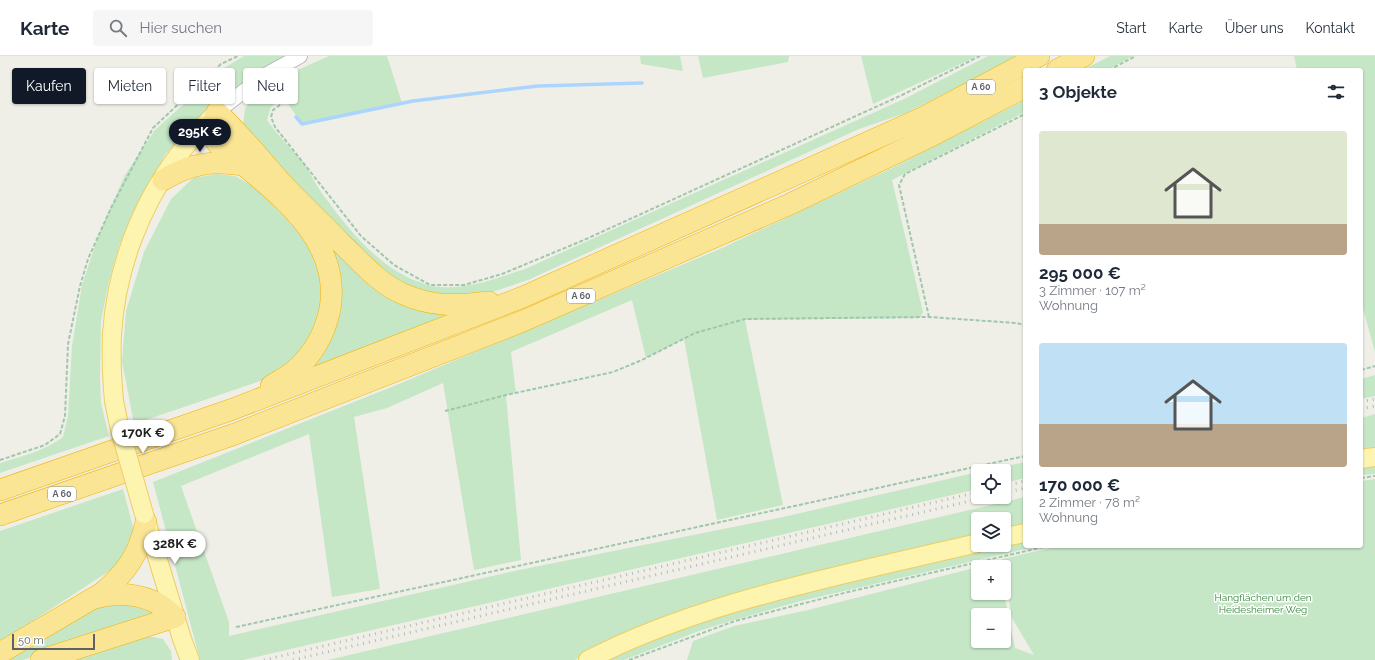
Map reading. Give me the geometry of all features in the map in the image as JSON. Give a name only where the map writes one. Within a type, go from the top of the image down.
[{"type":"highway","name":"A 60","points":[[0,490],[233,409],[523,297],[924,117],[1038,56]]},
{"type":"highway","points":[[1061,68],[1084,56]]},
{"type":"highway","name":"A 60","points":[[0,515],[235,434],[523,321],[790,204],[933,135],[1023,88]]},
{"type":"highway","points":[[233,409],[293,371],[307,358],[318,343],[324,329],[330,310],[331,289],[328,265],[323,251],[306,224],[270,186],[217,144],[214,139],[213,124],[217,112],[236,130],[279,180],[368,270],[386,285],[419,300],[448,306],[523,297]]},
{"type":"highway","points":[[163,180],[177,171],[209,162],[226,162],[242,165]]},
{"type":"highway","points":[[0,653],[86,601],[102,593],[115,582],[136,555],[140,544],[145,518]]},
{"type":"highway","points":[[86,601],[105,595],[124,594],[142,597],[160,605],[175,617]]},
{"type":"highway","points":[[41,660],[175,617]]},
{"type":"main road","points":[[190,660],[175,617],[120,430],[114,401],[111,355],[117,294],[127,254],[134,234],[152,197],[180,154],[217,112]]},
{"type":"main road","points":[[1363,459],[1375,457]]},
{"type":"main road","points":[[1011,535],[1023,532]]},
{"type":"main road","points":[[588,660],[612,648],[691,616],[788,588],[971,545]]},
{"type":"main road","points":[[182,639],[182,660]]},
{"type":"street","points":[[217,112],[262,77],[300,56]]},
{"type":"path","points":[[0,460],[45,445],[60,434],[66,416],[68,344],[80,286],[88,259],[111,208],[153,128],[221,64],[238,56]]},
{"type":"path","points":[[282,104],[273,110],[271,117],[275,127],[361,236],[394,265],[430,285],[464,285],[502,274],[584,240],[902,95],[980,56]]},
{"type":"path","points":[[1113,68],[1136,56]]},
{"type":"path","points":[[929,317],[899,185],[905,174],[1023,115]]},
{"type":"path","points":[[445,411],[506,395],[614,372],[642,360],[695,333],[745,320],[929,317],[1023,325]]},
{"type":"path","points":[[1363,369],[1375,366]]},
{"type":"path","points":[[236,627],[1023,456]]},
{"type":"path","points":[[1363,478],[1375,476]]},
{"type":"path","points":[[629,660],[735,621],[848,592],[1039,548]]},
{"type":"green space","points":[[244,56],[284,56],[265,68],[243,68],[243,82],[235,88],[235,68],[224,68]]},
{"type":"green space","points":[[329,56],[387,56],[402,103],[302,124],[288,104],[298,104],[298,70]]},
{"type":"green space","points":[[640,56],[680,56],[683,71],[641,64]]},
{"type":"green space","points":[[698,56],[789,56],[788,62],[703,78]]},
{"type":"green space","points":[[861,56],[978,56],[873,104]]},
{"type":"green space","points":[[988,56],[1020,56],[906,113],[859,129],[528,280],[478,297],[460,299],[402,287],[349,243],[243,125],[245,109],[248,104],[275,104],[271,107],[267,120],[304,164],[336,212],[366,247],[377,257],[402,274],[429,286],[456,287],[502,277],[525,269],[904,99]]},
{"type":"green space","points":[[1110,56],[1133,56],[1111,68],[1087,68]]},
{"type":"green space","points":[[1294,56],[1375,56],[1375,352],[1363,308],[1363,68],[1297,68]]},
{"type":"green space","points":[[1023,101],[1023,113],[892,180],[923,312],[920,318],[745,320],[783,505],[717,520],[684,339],[646,358],[632,300],[511,352],[516,393],[506,395],[521,560],[474,570],[443,383],[387,408],[354,417],[380,589],[332,597],[309,434],[181,486],[229,622],[229,636],[519,570],[783,517],[971,474],[971,491],[243,660],[200,660],[153,482],[394,386],[722,248],[890,169]]},
{"type":"green space","points":[[184,104],[214,104],[190,127],[165,155],[137,205],[119,246],[109,281],[101,321],[101,403],[109,436],[0,473],[0,463],[41,450],[63,437],[68,416],[72,346],[82,285],[99,234],[125,175],[155,130]]},
{"type":"green space","points":[[217,174],[235,176],[263,192],[297,227],[314,249],[323,278],[319,322],[292,364],[269,378],[134,424],[122,361],[126,311],[144,252],[171,199],[193,178]]},
{"type":"green space","points":[[310,221],[383,290],[467,310],[297,375],[332,321]]},
{"type":"green space","points":[[1375,375],[1375,396],[1363,399],[1363,378]]},
{"type":"green space","points":[[1375,414],[1375,449],[1363,452],[1363,417]]},
{"type":"green space","points":[[1023,462],[1023,478],[1011,481],[1011,465]]},
{"type":"green space","points":[[1375,464],[1375,474],[1363,475],[1363,466]]},
{"type":"green space","name":"Hangflächen um den Heidesheimer Weg","points":[[1375,479],[1375,660],[687,660],[693,641],[734,626],[808,610],[971,569],[971,600],[1005,600],[1007,608],[971,608],[971,648],[1011,648],[1011,628],[1015,648],[1034,655],[1012,618],[1009,600],[1011,600],[1011,560],[1002,560],[1051,548],[1363,548],[1363,481]]},
{"type":"green space","points":[[123,489],[135,534],[126,555],[111,570],[0,642],[0,531]]},
{"type":"green space","points":[[1023,497],[1023,525],[1011,528],[1011,512],[971,512],[971,537],[617,637],[575,660],[328,660],[995,504],[1011,504],[1011,500]]},
{"type":"green space","points":[[1023,540],[1023,548],[1029,548],[978,560],[971,560],[971,562],[801,601],[699,631],[624,660],[602,660],[696,621],[765,601],[974,552],[1011,552],[1011,543]]},
{"type":"green space","points":[[121,603],[155,611],[152,616],[23,660],[0,660],[89,610]]},
{"type":"green space","points":[[142,635],[163,639],[171,651],[172,660],[66,660]]},
{"type":"waterway","points":[[296,117],[302,124],[413,101],[538,86],[642,83]]},
{"type":"railway","points":[[1363,402],[1375,399]]},
{"type":"railway","points":[[1363,409],[1375,406]]},
{"type":"railway","points":[[1011,484],[1023,481]]},
{"type":"railway","points":[[1011,491],[1023,488]]},
{"type":"railway","points":[[264,660],[971,494]]},
{"type":"railway","points":[[293,660],[971,501]]}]
